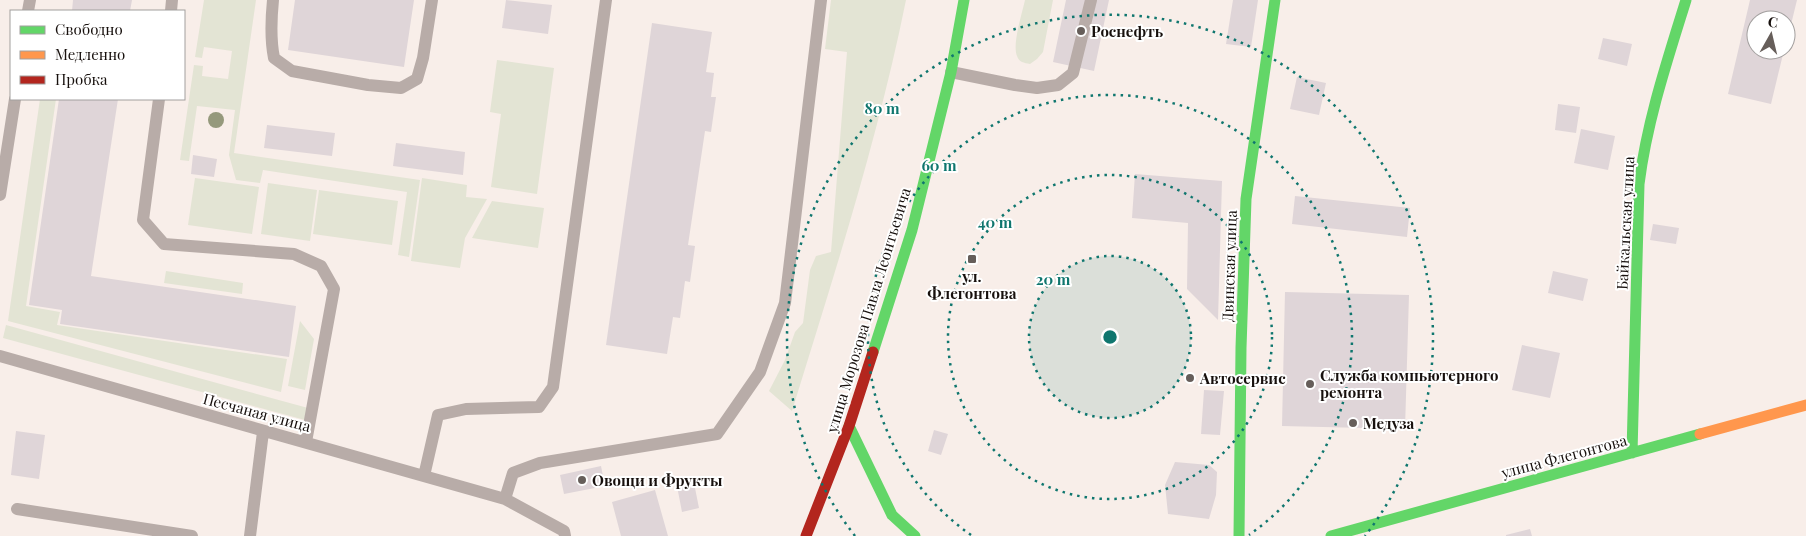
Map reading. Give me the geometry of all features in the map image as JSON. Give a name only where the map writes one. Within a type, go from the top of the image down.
[{"type":"street","name":"улица Морозова Павла Леонтьевича","points":[[806,536],[849,426],[912,230],[951,72],[964,0]]},
{"type":"street","name":"Двинская улица","points":[[1239,536],[1241,348],[1246,199],[1275,0]]},
{"type":"street","name":"Байкальская улица","points":[[1632,453],[1639,184],[1642,154],[1648,127],[1686,0]]},
{"type":"street","name":"улица Флегонтова","points":[[1331,536],[1806,405]]},
{"type":"street","points":[[849,426],[892,515],[915,536]]},
{"type":"lane","points":[[274,0],[270,40],[274,58],[292,71],[368,85],[401,88],[417,79],[424,58],[432,0]]},
{"type":"lane","points":[[424,476],[438,415],[466,409],[539,407],[553,388],[606,0]]},
{"type":"lane","points":[[505,499],[513,473],[540,463],[717,434],[760,372],[785,303],[821,0]]},
{"type":"lane","points":[[951,72],[1037,88],[1058,85],[1073,73],[1091,0]]},
{"type":"lane","points":[[0,195],[15,100]]},
{"type":"lane","points":[[159,100],[144,220],[164,244],[294,254],[321,266],[334,289],[306,442]]},
{"type":"lane","name":"Песчаная улица","points":[[0,356],[505,499],[564,531],[565,536]]},
{"type":"lane","points":[[250,536],[264,432]]},
{"type":"lane","points":[[17,509],[192,536]]},
{"type":"green space","points":[[204,0],[256,0],[234,153],[420,180],[409,257],[398,255],[407,192],[263,170],[260,183],[236,180],[229,155],[235,110],[197,106],[189,161],[180,160],[194,65],[203,66],[202,76],[228,79],[232,51],[204,47],[202,58],[195,57]]},
{"type":"green space","points":[[831,0],[906,0],[869,155],[792,411],[769,391],[785,360],[795,332],[803,323],[810,270],[816,256],[831,252],[847,52],[825,49]]},
{"type":"green space","points":[[1025,0],[1053,0],[1043,52],[1030,64],[1019,60],[1016,51]]},
{"type":"green space","points":[[497,60],[554,68],[537,194],[491,187],[501,114],[490,112]]},
{"type":"green space","points":[[40,100],[56,100],[26,306],[60,312],[57,325],[287,359],[281,392],[8,321]]},
{"type":"green space","points":[[195,178],[259,187],[252,234],[188,225]]},
{"type":"green space","points":[[422,178],[467,185],[466,197],[487,199],[465,238],[460,268],[411,261]]},
{"type":"green space","points":[[268,183],[317,190],[310,241],[261,234]]},
{"type":"green space","points":[[319,190],[398,201],[392,245],[313,234]]},
{"type":"green space","points":[[492,201],[544,208],[538,248],[472,238]]},
{"type":"green space","points":[[166,271],[243,283],[242,294],[164,283]]},
{"type":"green space","points":[[300,321],[314,339],[305,390],[288,386]]},
{"type":"green space","points":[[6,325],[308,408],[305,420],[3,338]]},
{"type":"building","points":[[73,0],[132,0],[130,10],[72,10]]},
{"type":"building","points":[[295,0],[414,0],[404,67],[288,50]]},
{"type":"building","points":[[506,0],[552,5],[548,34],[502,28]]},
{"type":"building","name":"Роснефть","points":[[1066,0],[1109,0],[1094,71],[1053,62]]},
{"type":"building","points":[[1233,0],[1258,0],[1251,47],[1226,44]]},
{"type":"building","points":[[1750,0],[1797,0],[1795,10],[1748,10]]},
{"type":"building","points":[[1746,17],[1746,60],[1782,60],[1771,104],[1728,94]]},
{"type":"building","points":[[652,23],[712,32],[706,72],[714,73],[711,97],[716,97],[711,132],[705,131],[688,245],[695,246],[690,282],[685,281],[680,318],[673,317],[667,354],[606,345]]},
{"type":"building","points":[[1603,38],[1632,44],[1627,66],[1598,59]]},
{"type":"building","points":[[1297,77],[1326,83],[1319,115],[1290,109]]},
{"type":"building","points":[[59,100],[118,100],[91,276],[296,306],[289,357],[60,324],[62,310],[29,305]]},
{"type":"building","points":[[1558,104],[1580,107],[1576,133],[1555,130]]},
{"type":"building","points":[[267,125],[335,133],[332,156],[264,148]]},
{"type":"building","points":[[1581,129],[1615,136],[1608,170],[1574,163]]},
{"type":"building","points":[[396,143],[465,152],[463,175],[393,166]]},
{"type":"building","points":[[193,155],[217,159],[214,177],[191,174]]},
{"type":"building","points":[[1135,174],[1222,181],[1218,320],[1187,289],[1188,223],[1132,218]]},
{"type":"building","points":[[1295,196],[1410,208],[1407,237],[1292,224]]},
{"type":"building","points":[[1653,224],[1679,228],[1676,244],[1650,240]]},
{"type":"building","points":[[1553,271],[1588,279],[1583,301],[1548,293]]},
{"type":"building","points":[[1285,292],[1409,295],[1405,429],[1282,426]]},
{"type":"building","points":[[1522,345],[1560,353],[1550,398],[1512,390]]},
{"type":"building","points":[[1204,390],[1224,391],[1220,435],[1201,434]]},
{"type":"building","points":[[934,430],[948,434],[941,455],[928,451]]},
{"type":"building","points":[[16,431],[45,435],[39,479],[11,475]]},
{"type":"building","points":[[1175,462],[1209,465],[1217,472],[1216,495],[1209,519],[1168,514],[1165,485]]},
{"type":"building","name":"Овощи и Фрукты","points":[[601,466],[605,486],[564,494],[560,475]]},
{"type":"building","points":[[693,478],[699,508],[682,512],[676,481]]},
{"type":"building","points":[[655,490],[668,536],[621,536],[612,502]]},
{"type":"building","points":[[1530,529],[1532,536],[1506,536],[1506,535]]},
{"type":"traffic: fast","points":[[873,352],[912,230],[951,72],[964,0]]},
{"type":"traffic: fast","points":[[1239,536],[1241,348],[1246,199],[1275,0]]},
{"type":"traffic: fast","points":[[1632,453],[1639,184],[1652,114],[1686,0]]},
{"type":"traffic: fast","points":[[849,426],[892,515],[915,536]]},
{"type":"traffic: fast","points":[[1331,536],[1700,434]]},
{"type":"traffic: slow","points":[[1700,434],[1806,405]]},
{"type":"traffic: jam","points":[[806,536],[849,426],[873,352]]},
{"type":"place","name":"Роснефть","points":[[1081,31]]},
{"type":"place","name":"ул. Флегонтова","points":[[972,259]]},
{"type":"place","name":"Автосервис","points":[[1190,378]]},
{"type":"place","name":"Служба компьютерного ремонта","points":[[1310,384]]},
{"type":"place","name":"Медуза","points":[[1353,423]]},
{"type":"place","name":"Овощи и Фрукты","points":[[582,480]]}]
